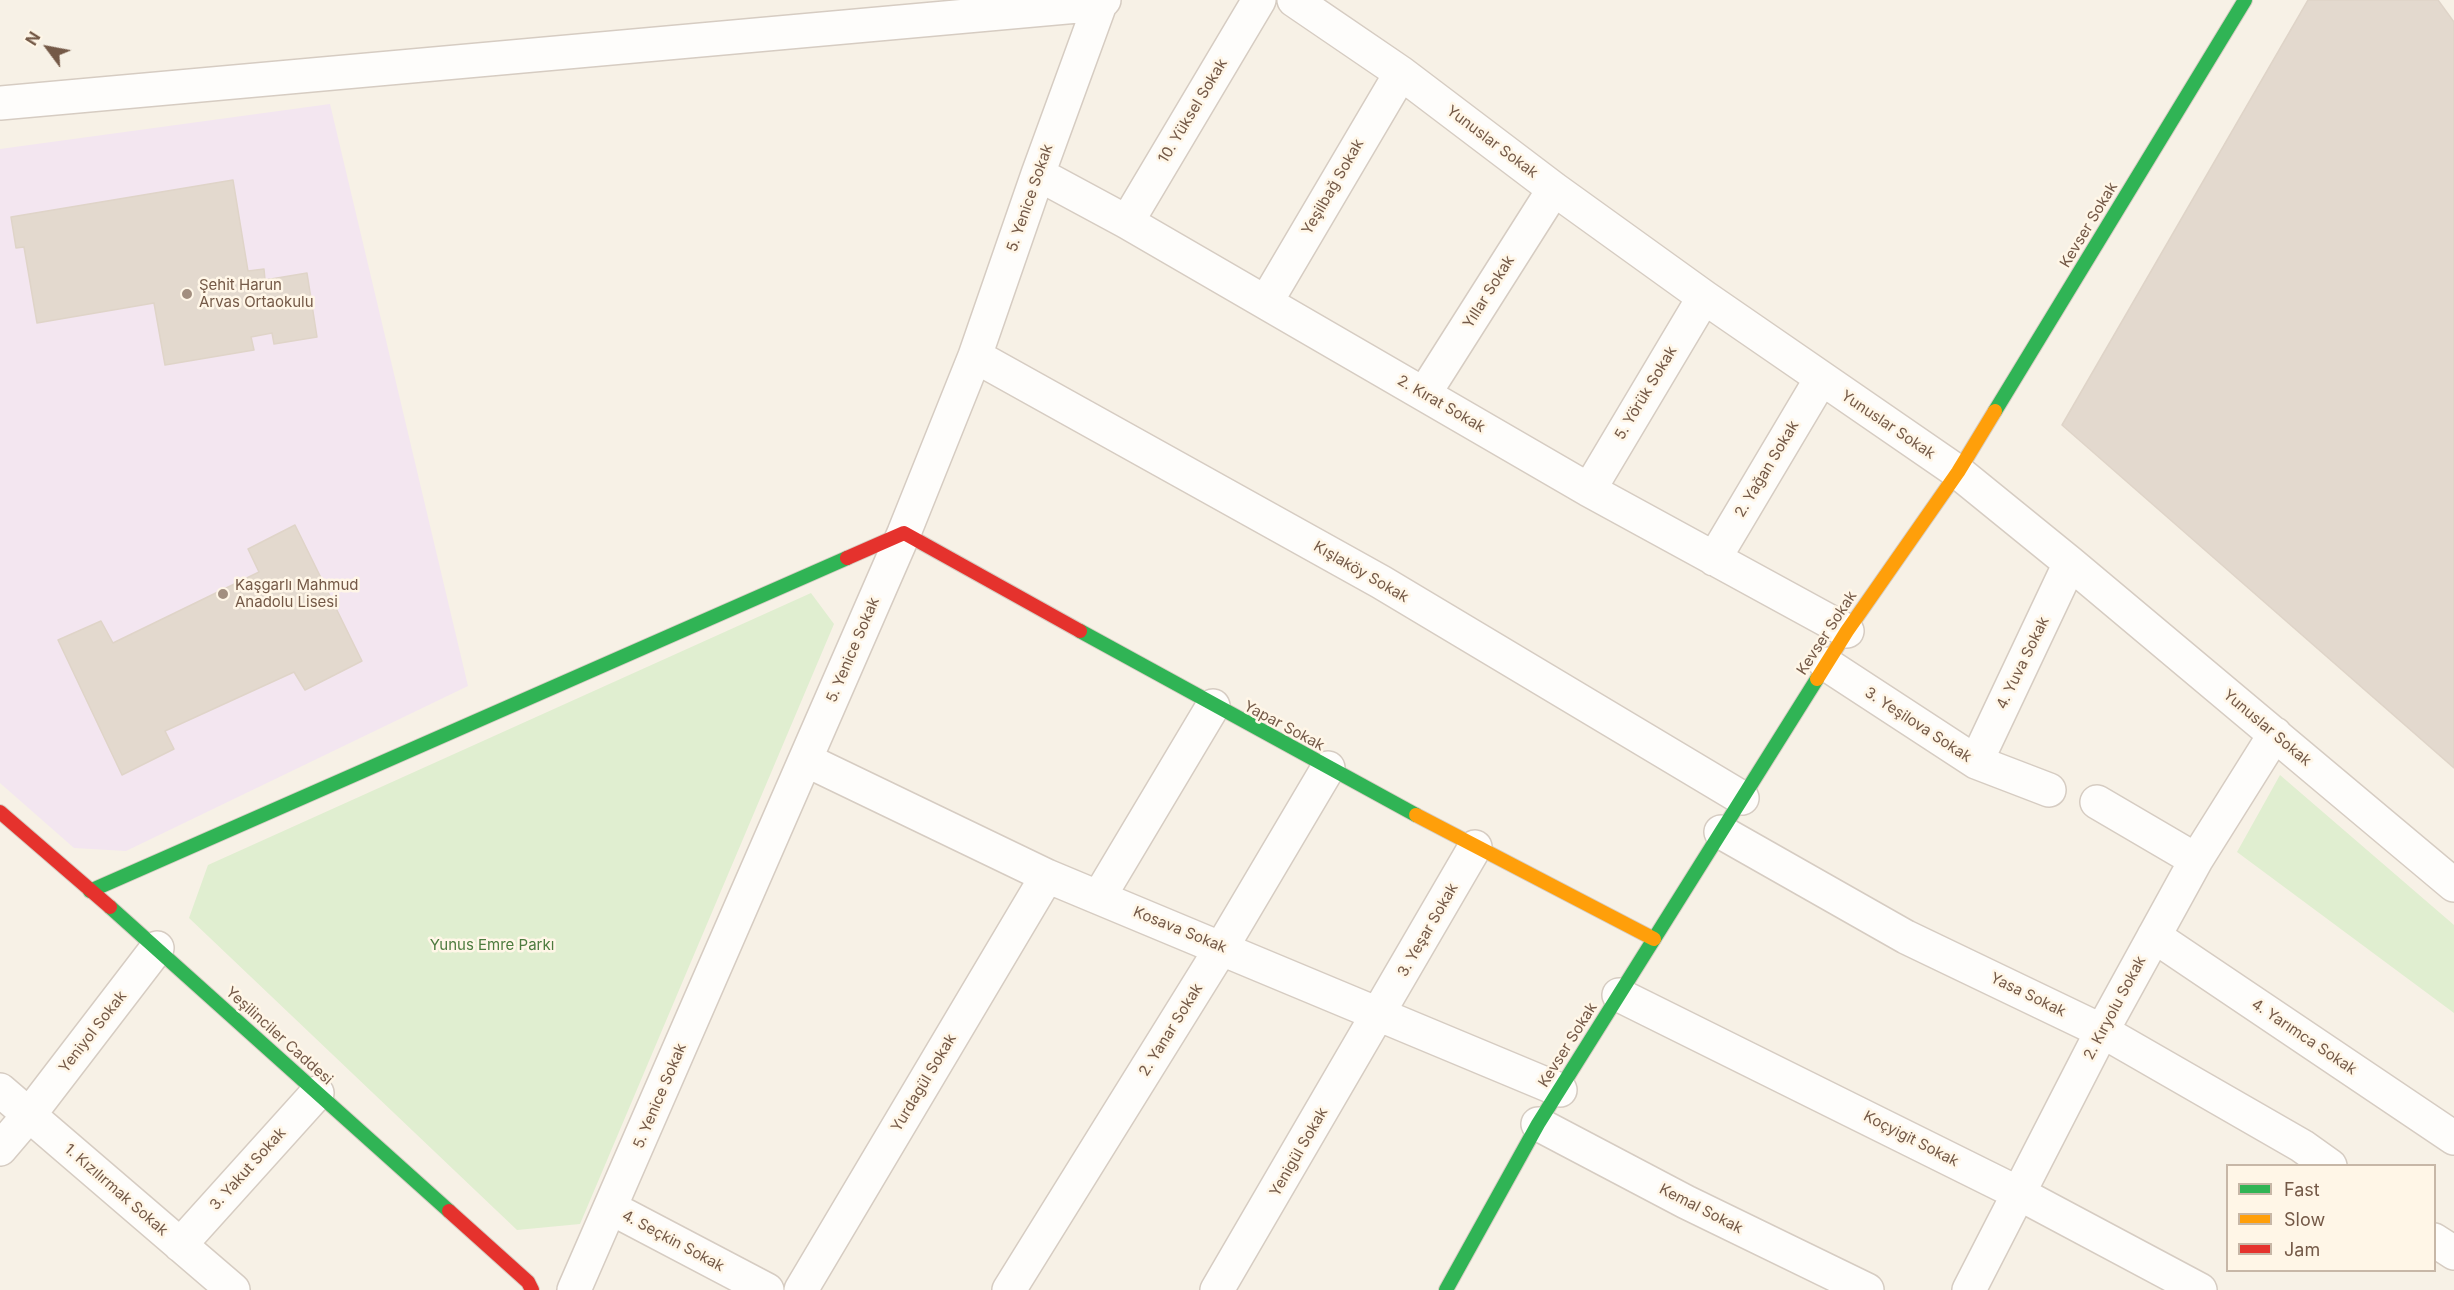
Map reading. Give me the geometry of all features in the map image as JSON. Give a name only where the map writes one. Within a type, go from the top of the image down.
[{"type":"street","name":"10. Yüksel Sokak","points":[[1127,222],[1259,0]]},
{"type":"street","name":"Yunuslar Sokak","points":[[1294,0],[1401,73],[1554,189],[1704,297],[1958,472],[2454,885]]},
{"type":"street","name":"Kevser Sokak","points":[[1446,1290],[1538,1124],[1847,631],[1958,472],[2245,0]]},
{"type":"street","points":[[0,103],[1102,2]]},
{"type":"street","name":"5. Yenice Sokak","points":[[574,1290],[904,533],[975,356],[1038,174],[1102,2]]},
{"type":"street","name":"Yeşilbağ Sokak","points":[[1266,302],[1401,73]]},
{"type":"street","name":"2. Kırat Sokak","points":[[1038,174],[1127,222],[1589,490],[1847,631]]},
{"type":"street","name":"Yıllar Sokak","points":[[1424,394],[1554,189]]},
{"type":"street","name":"5. Yörük Sokak","points":[[1589,490],[1704,297]]},
{"type":"street","name":"Kışlaköy Sokak","points":[[975,356],[1381,582],[1742,798]]},
{"type":"street","name":"2. Yağan Sokak","points":[[1714,559],[1821,379]]},
{"type":"street","points":[[90,891],[904,533]]},
{"type":"street","name":"Yapar Sokak","points":[[904,533],[1213,706],[1475,847],[1654,939]]},
{"type":"street","name":"4. Yuva Sokak","points":[[1976,762],[2070,563]]},
{"type":"street","name":"3. Yeşilova Sokak","points":[[1826,664],[1976,762],[2049,790]]},
{"type":"street","points":[[1099,897],[1213,706]]},
{"type":"street","name":"2. Kıryolu Sokak","points":[[1970,1290],[2102,1031],[2154,936],[2196,860],[2275,734]]},
{"type":"street","name":"Kosava Sokak","points":[[806,760],[1047,876],[1222,947],[1560,1090]]},
{"type":"street","name":"2. Yanar Sokak","points":[[1010,1290],[1222,947],[1328,768]]},
{"type":"street","points":[[2097,802],[2196,860]]},
{"type":"street","name":"Yeşilinciler Caddesi","points":[[0,812],[157,948],[528,1282],[532,1290]]},
{"type":"street","name":"Yasa Sokak","points":[[1721,832],[1906,937],[2102,1031],[2302,1146],[2327,1164]]},
{"type":"street","name":"3. Yeşar Sokak","points":[[1380,1014],[1475,847]]},
{"type":"street","name":"Yurdagül Sokak","points":[[801,1290],[1047,876]]},
{"type":"street","name":"4. Yarımca Sokak","points":[[2154,936],[2454,1138]]},
{"type":"street","name":"Yeniyol Sokak","points":[[0,1149],[29,1115],[157,948]]},
{"type":"street","name":"Koçyigit Sokak","points":[[1619,995],[2020,1194],[2200,1290]]},
{"type":"street","name":"Yenigül Sokak","points":[[1217,1290],[1380,1014]]},
{"type":"street","name":"1. Kızılırmak Sokak","points":[[0,1090],[233,1290]]},
{"type":"street","name":"3. Yakut Sokak","points":[[180,1245],[317,1093]]},
{"type":"street","name":"Kemal Sokak","points":[[1538,1124],[1686,1202],[1867,1290]]},
{"type":"street","name":"4. Seçkin Sokak","points":[[611,1208],[766,1290]]},
{"type":"street","points":[[2436,1241],[2454,1253]]},
{"type":"shaded area","points":[[330,104],[468,686],[126,851],[74,848],[0,783],[0,149]]},
{"type":"green space","name":"Yunus Emre Parkı","points":[[811,593],[834,624],[580,1224],[517,1230],[189,918],[208,865]]},
{"type":"green space","points":[[2280,775],[2454,925],[2454,1013],[2237,852]]},
{"type":"building","points":[[2308,0],[2438,0],[2454,22],[2454,768],[2062,425]]},
{"type":"building","name":"Şehit Harun Arvas Ortaokulu","points":[[233,180],[248,271],[264,269],[265,280],[307,273],[317,337],[274,344],[272,333],[251,337],[254,350],[165,365],[154,303],[37,323],[24,247],[16,248],[11,217]]},
{"type":"building","name":"Kaşgarlı Mahmud Anadolu Lisesi","points":[[295,525],[362,661],[305,690],[294,672],[165,731],[174,749],[122,775],[58,640],[101,621],[113,643],[259,572],[248,549]]},
{"type":"traffic: fast","points":[[1995,411],[2245,0]]},
{"type":"traffic: fast","points":[[90,891],[847,558]]},
{"type":"traffic: fast","points":[[1080,631],[1416,815]]},
{"type":"traffic: fast","points":[[1446,1290],[1538,1124],[1817,679]]},
{"type":"traffic: fast","points":[[110,907],[449,1211]]},
{"type":"traffic: slow","points":[[1817,679],[1847,631],[1958,472],[1995,411]]},
{"type":"traffic: slow","points":[[1416,815],[1654,939]]},
{"type":"traffic: jam","points":[[847,558],[904,533],[1080,631]]},
{"type":"traffic: jam","points":[[0,812],[110,907]]},
{"type":"traffic: jam","points":[[449,1211],[528,1282],[532,1290]]},
{"type":"place","name":"Şehit Harun Arvas Ortaokulu","points":[[187,294]]},
{"type":"place","name":"Kaşgarlı Mahmud Anadolu Lisesi","points":[[223,594]]}]
